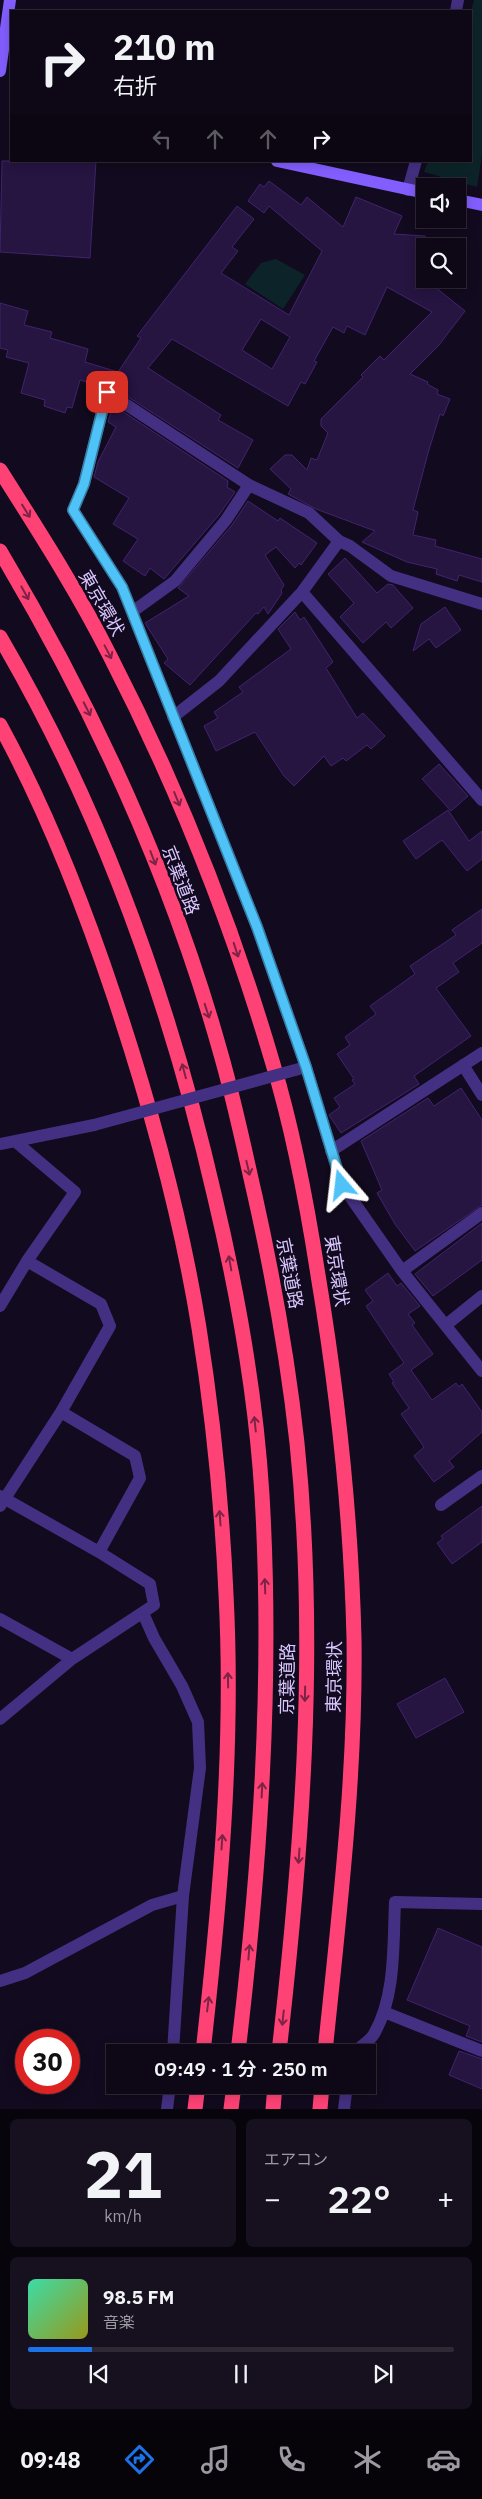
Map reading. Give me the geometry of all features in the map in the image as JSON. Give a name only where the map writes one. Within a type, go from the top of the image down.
[{"type":"highway","name":"東京環状","points":[[0,470],[109,653],[168,775],[230,931],[274,1065],[304,1187],[332,1356],[349,1530],[354,1641],[351,1760],[327,2044]]},
{"type":"highway","name":"京葉道路","points":[[0,551],[57,650],[108,752],[144,834],[183,937],[220,1051],[269,1260],[288,1374],[298,1462],[306,1645],[305,1749],[300,1829],[280,2044]]},
{"type":"highway","name":"京葉道路","points":[[0,637],[64,758],[106,851],[151,967],[183,1068],[228,1254],[249,1369],[262,1494],[266,1634],[266,1719],[251,1932],[239,2044]]},
{"type":"highway","points":[[0,725],[25,770],[64,859],[101,956],[127,1035],[161,1155],[200,1328],[217,1477],[224,1565],[228,1700],[225,1797],[216,1927],[203,2044]]},
{"type":"highway","points":[[195,2109],[197,2094]]},
{"type":"highway","points":[[231,2109],[233,2094]]},
{"type":"highway","points":[[273,2109],[275,2094]]},
{"type":"highway","points":[[320,2109],[321,2094]]},
{"type":"street","points":[[0,71],[10,0]]},
{"type":"street","points":[[282,162],[416,192]]},
{"type":"street","points":[[408,190],[416,162]]},
{"type":"street","points":[[466,202],[482,205]]},
{"type":"street","points":[[482,604],[391,576],[350,546],[339,541],[309,514],[250,485],[107,392],[84,484],[73,510],[122,587],[132,612],[257,927],[306,1067],[342,1185],[402,1271],[482,1371]]},
{"type":"street","points":[[132,612],[174,581],[226,520],[250,485]]},
{"type":"street","points":[[173,717],[219,681],[302,592],[339,541]]},
{"type":"street","points":[[302,592],[482,800]]},
{"type":"street","points":[[331,1151],[482,1053]]},
{"type":"street","points":[[463,1065],[482,1095]]},
{"type":"street","points":[[0,1144],[94,1125],[306,1067]]},
{"type":"street","points":[[0,1306],[27,1261],[75,1192],[16,1142]]},
{"type":"street","points":[[402,1271],[482,1213]]},
{"type":"street","points":[[0,1719],[72,1659],[154,1606],[150,1584],[99,1552],[1,1501],[61,1412],[110,1326],[101,1304],[27,1261]]},
{"type":"street","points":[[446,1325],[482,1296]]},
{"type":"street","points":[[61,1412],[135,1456],[140,1478],[99,1552]]},
{"type":"street","points":[[441,1504],[482,1476]]},
{"type":"street","points":[[143,1613],[154,1638],[182,1686],[198,1722],[200,1768],[184,1896],[174,2044]]},
{"type":"street","points":[[0,1619],[72,1659]]},
{"type":"street","points":[[0,1981],[25,1972],[152,1905],[184,1896]]},
{"type":"street","points":[[364,2044],[373,2036],[384,2012],[392,1972],[395,1902],[482,1904]]},
{"type":"street","points":[[384,2012],[482,2051]]},
{"type":"street","points":[[167,2109],[169,2094]]},
{"type":"street","points":[[344,2109],[346,2094]]},
{"type":"green space","points":[[474,0],[482,0],[482,155],[477,187],[466,184],[466,178],[445,178],[424,172],[428,162],[472,162],[472,10]]},
{"type":"green space","points":[[276,259],[305,275],[283,309],[245,284],[261,263]]},
{"type":"building","points":[[2,161],[96,162],[90,258],[0,252]]},
{"type":"building","points":[[269,181],[301,205],[307,197],[343,227],[356,197],[402,216],[394,234],[425,236],[425,238],[416,238],[416,288],[436,288],[465,311],[439,345],[410,374],[428,382],[427,384],[438,390],[437,394],[450,399],[443,416],[440,414],[428,453],[413,510],[418,512],[413,535],[436,540],[435,546],[482,559],[482,582],[459,575],[457,581],[436,574],[437,569],[407,562],[362,542],[375,531],[316,509],[288,494],[291,489],[270,469],[285,455],[292,455],[307,470],[311,458],[317,460],[328,433],[321,426],[321,419],[363,377],[361,375],[380,356],[384,360],[432,312],[387,287],[365,335],[347,326],[344,333],[333,327],[314,361],[317,362],[305,384],[301,382],[288,406],[172,339],[148,368],[221,415],[218,420],[253,440],[238,468],[108,384],[101,386],[80,380],[72,408],[67,407],[65,413],[44,406],[45,400],[21,393],[29,363],[6,357],[8,350],[0,348],[0,303],[28,311],[24,325],[52,332],[50,338],[88,349],[85,362],[118,372],[141,338],[137,336],[237,206],[254,219],[232,247],[238,251],[221,273],[289,315],[322,251],[269,206],[264,213],[248,201],[260,184],[264,187]],"holes":[[[261,319],[290,337],[272,369],[242,350]]]},
{"type":"building","points":[[113,405],[228,481],[227,487],[235,492],[219,515],[164,579],[150,568],[145,576],[123,561],[138,539],[113,524],[129,498],[94,477],[98,462],[116,427],[108,422]]},
{"type":"building","points":[[248,501],[278,521],[280,518],[317,543],[301,565],[299,563],[295,568],[276,547],[265,555],[284,585],[281,590],[282,593],[268,614],[264,607],[258,614],[256,613],[190,685],[164,663],[168,659],[145,623],[189,596],[178,588],[232,525]]},
{"type":"building","points":[[345,558],[377,593],[388,584],[393,585],[413,608],[391,628],[386,622],[363,643],[340,617],[354,603],[328,574]]},
{"type":"building","points":[[445,607],[461,630],[436,648],[429,639],[413,651],[421,624]]},
{"type":"building","points":[[295,612],[300,620],[304,617],[333,662],[326,668],[357,718],[363,713],[385,736],[371,749],[367,745],[346,761],[343,758],[331,766],[324,756],[294,786],[284,776],[255,732],[216,751],[204,726],[218,718],[214,712],[243,692],[239,687],[291,649],[278,629]]},
{"type":"building","points":[[439,764],[468,796],[451,811],[422,779]]},
{"type":"building","points":[[448,810],[469,841],[482,831],[482,859],[467,871],[442,840],[416,859],[403,841]]},
{"type":"building","points":[[482,909],[482,943],[453,963],[459,972],[436,988],[471,1036],[414,1076],[419,1084],[341,1133],[329,1115],[340,1107],[334,1098],[355,1084],[352,1080],[354,1079],[337,1054],[350,1045],[345,1037],[376,1014],[370,1006],[415,974],[410,966],[456,935],[452,930]]},
{"type":"building","points":[[461,1088],[482,1120],[482,1205],[415,1251],[395,1224],[377,1193],[382,1190],[361,1141],[428,1098],[434,1106]]},
{"type":"building","points":[[482,1223],[482,1260],[433,1296],[415,1274]]},
{"type":"building","points":[[388,1273],[397,1286],[401,1283],[420,1306],[408,1314],[415,1323],[412,1325],[433,1354],[411,1370],[432,1400],[456,1383],[459,1387],[462,1384],[482,1412],[482,1432],[449,1461],[454,1467],[434,1482],[414,1456],[424,1447],[401,1414],[409,1408],[392,1383],[394,1382],[389,1374],[404,1363],[366,1306],[373,1301],[365,1290]]},
{"type":"building","points":[[482,1506],[482,1542],[452,1564],[437,1543],[443,1539],[441,1536]]},
{"type":"building","points":[[445,1678],[464,1712],[416,1738],[397,1704]]},
{"type":"building","points":[[438,1928],[482,1947],[482,2042],[466,2036],[470,2026],[407,2000]]},
{"type":"building","points":[[459,2051],[482,2059],[482,2089],[449,2075]]},
{"type":"route","points":[[107,392],[84,484],[73,510],[122,587],[132,612],[257,927],[306,1067],[342,1185]]}]
